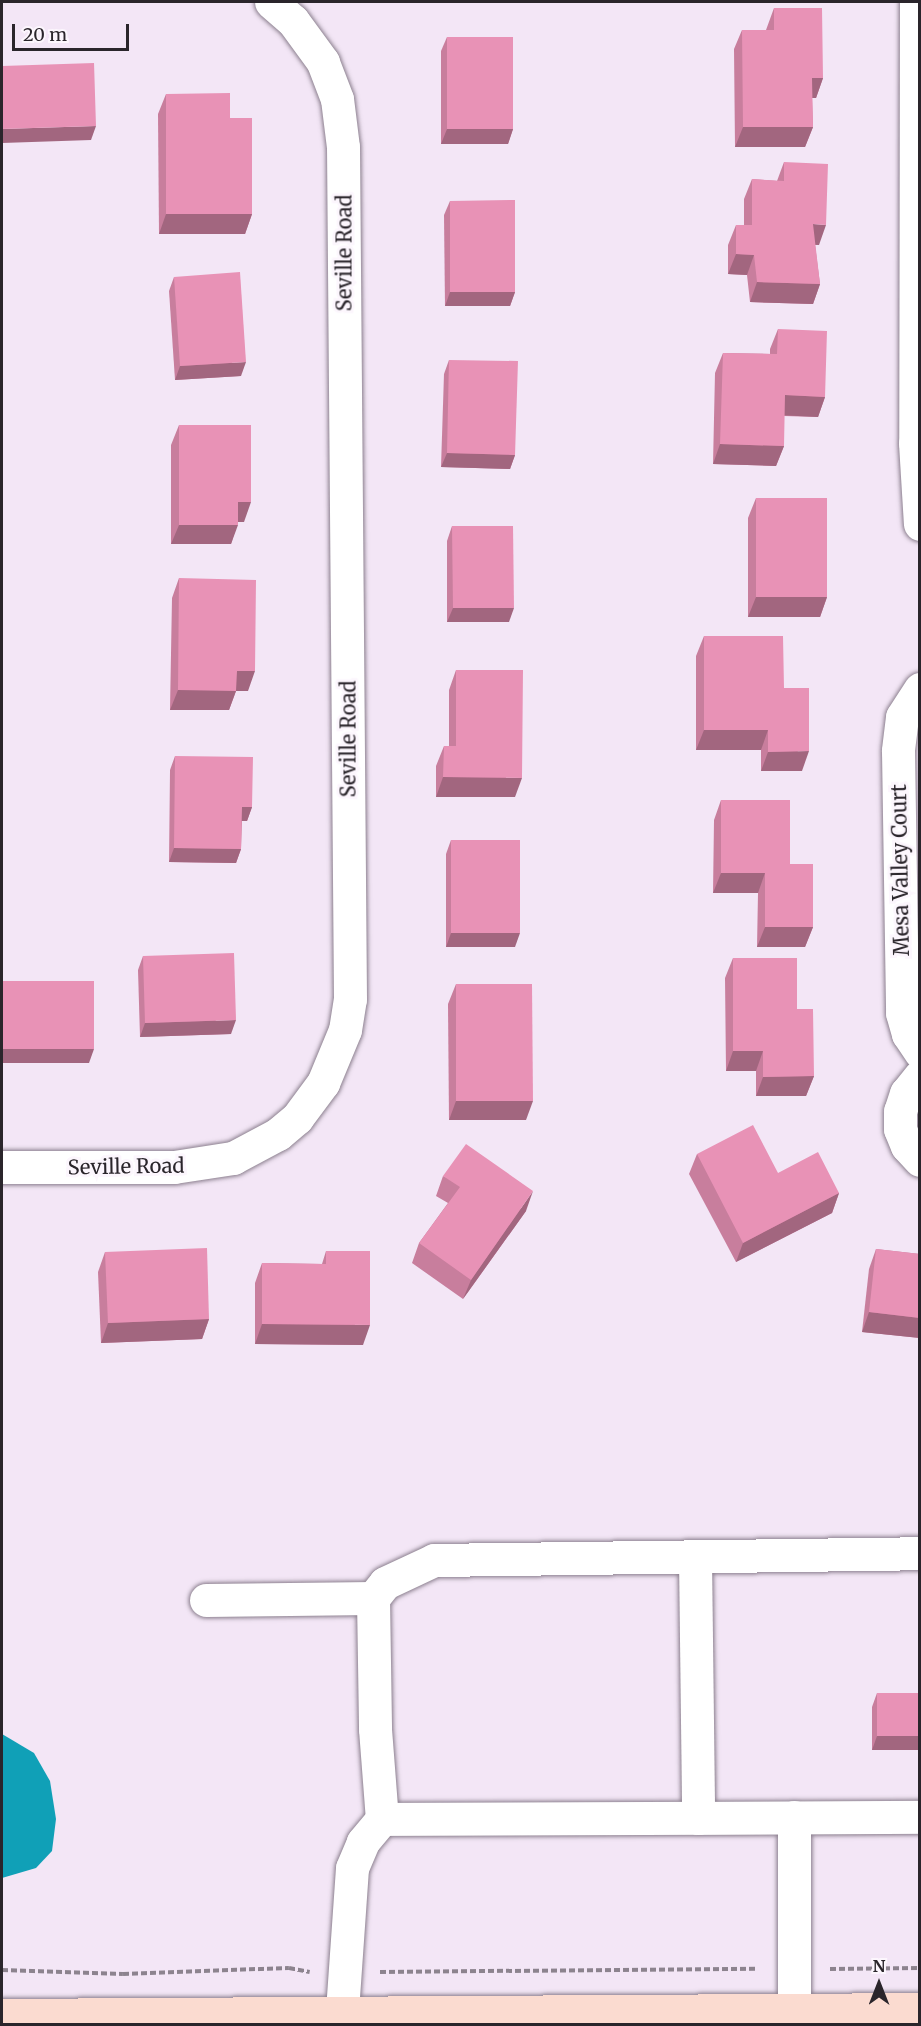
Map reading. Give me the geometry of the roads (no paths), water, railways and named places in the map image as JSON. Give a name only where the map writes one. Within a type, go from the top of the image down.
[{"type":"main road","points":[[2,2015],[341,2019],[794,2017],[920,2009]]},
{"type":"street","name":"Seville Road","points":[[2,1167],[174,1167],[233,1158],[278,1134],[297,1118],[323,1083],[345,1030],[350,999],[343,147],[337,99],[312,44],[271,2]]},
{"type":"street","points":[[916,2],[915,443],[920,524]]},
{"type":"street","name":"Mesa Valley Court","points":[[920,689],[902,717],[898,751],[902,1013],[908,1034],[920,1052]]},
{"type":"street","points":[[920,1076],[906,1092],[900,1111],[900,1129],[907,1146],[920,1161]]},
{"type":"street","points":[[341,2019],[352,1868],[363,1842],[382,1819],[375,1730],[373,1598],[385,1583],[434,1560],[920,1553]]},
{"type":"street","points":[[695,1557],[698,1818]]},
{"type":"street","points":[[206,1600],[373,1598]]},
{"type":"street","points":[[794,1817],[794,2017]]},
{"type":"street","points":[[382,1819],[920,1817]]},
{"type":"water","points":[[2,1734],[34,1753],[50,1781],[56,1819],[52,1851],[36,1868],[2,1878]]}]
